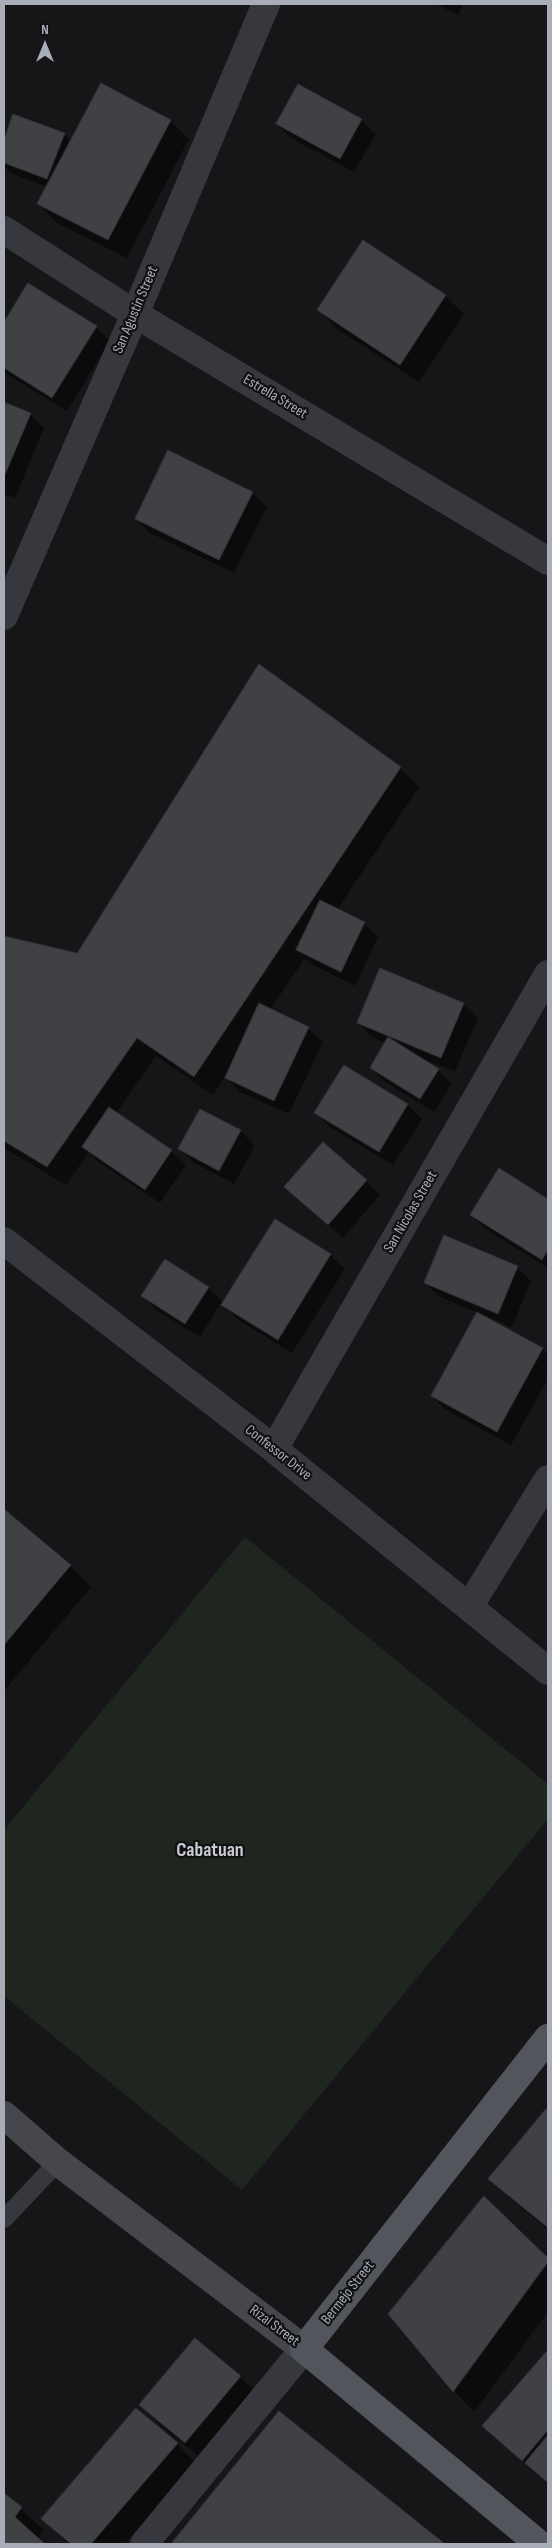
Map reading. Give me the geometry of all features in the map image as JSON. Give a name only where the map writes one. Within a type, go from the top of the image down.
[{"type":"main road","name":"Bermejo Street","points":[[304,2349],[548,2038]]},
{"type":"main road","name":"Rizal Street","points":[[4,2115],[58,2162],[304,2349],[539,2544]]},
{"type":"street","name":"San Agustin Street","points":[[4,616],[135,314],[266,4]]},
{"type":"street","name":"Estrella Street","points":[[4,230],[135,314],[548,561]]},
{"type":"street","name":"San Nicolas Street","points":[[274,1449],[548,974]]},
{"type":"street","name":"Confessor Drive","points":[[4,1241],[274,1449],[548,1671]]},
{"type":"street","points":[[469,1607],[548,1479]]},
{"type":"street","name":"Bermejo Street","points":[[144,2544],[304,2349]]},
{"type":"lane","points":[[4,2219],[58,2162]]},
{"type":"shaded area","points":[[245,1537],[548,1784],[548,1819],[242,2190],[4,1996],[4,1830]]},
{"type":"building","points":[[101,83],[171,120],[108,240],[37,204]]},
{"type":"building","points":[[298,84],[362,119],[340,159],[276,124]]},
{"type":"building","points":[[13,114],[65,133],[47,179],[4,163],[4,140]]},
{"type":"building","points":[[363,240],[446,295],[400,365],[317,310]]},
{"type":"building","points":[[28,283],[97,326],[52,398],[4,368],[4,322]]},
{"type":"building","points":[[4,402],[31,413],[4,477]]},
{"type":"building","points":[[168,450],[253,492],[219,560],[135,519]]},
{"type":"building","points":[[259,664],[401,767],[194,1077],[137,1038],[47,1167],[4,1141],[4,936],[77,953]]},
{"type":"building","points":[[320,900],[365,922],[341,972],[296,950]]},
{"type":"building","points":[[380,968],[464,1003],[441,1058],[357,1023]]},
{"type":"building","points":[[259,1003],[309,1027],[274,1101],[225,1078]]},
{"type":"building","points":[[388,1037],[439,1069],[420,1099],[370,1068]]},
{"type":"building","points":[[344,1065],[408,1104],[379,1152],[314,1113]]},
{"type":"building","points":[[109,1107],[172,1150],[145,1190],[82,1147]]},
{"type":"building","points":[[200,1109],[241,1130],[219,1171],[178,1149]]},
{"type":"building","points":[[323,1142],[367,1180],[328,1225],[284,1187]]},
{"type":"building","points":[[499,1168],[548,1199],[548,1250],[542,1260],[470,1215]]},
{"type":"building","points":[[275,1219],[331,1254],[278,1340],[221,1305]]},
{"type":"building","points":[[444,1235],[518,1266],[498,1314],[424,1283]]},
{"type":"building","points":[[165,1259],[209,1287],[185,1324],[141,1296]]},
{"type":"building","points":[[477,1312],[543,1348],[497,1432],[431,1396]]},
{"type":"building","points":[[4,1509],[71,1565],[4,1645]]},
{"type":"building","points":[[546,2109],[548,2111],[547,2227],[488,2179]]},
{"type":"building","points":[[484,2196],[548,2258],[548,2262],[453,2392],[388,2314]]},
{"type":"building","points":[[195,2338],[241,2376],[185,2443],[139,2405]]},
{"type":"building","points":[[547,2351],[548,2430],[522,2461],[482,2426]]},
{"type":"building","points":[[136,2408],[178,2443],[91,2544],[71,2544],[41,2519]]},
{"type":"building","points":[[279,2411],[445,2544],[171,2544]]},
{"type":"building","points":[[548,2435],[548,2483],[525,2463]]},
{"type":"building","points":[[4,2493],[22,2507],[15,2517],[45,2544],[4,2544]]},
{"type":"district","name":"Cabatuan","points":[[210,1851]]}]
